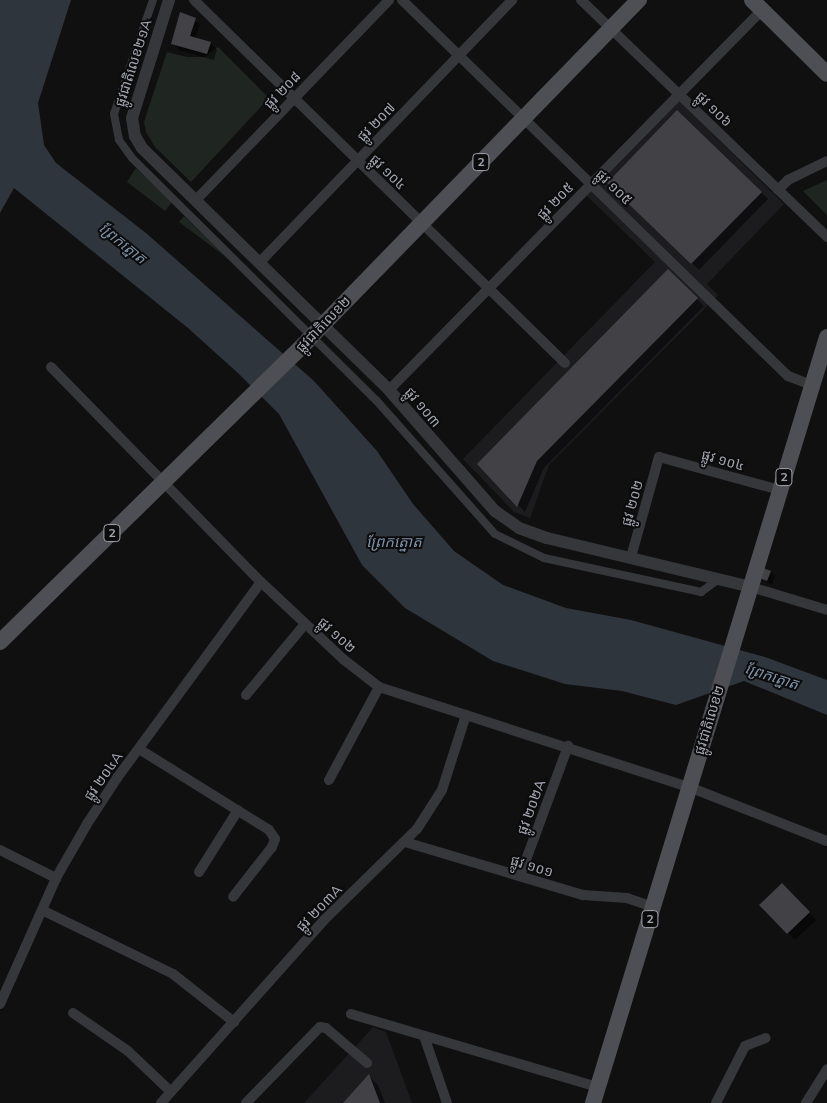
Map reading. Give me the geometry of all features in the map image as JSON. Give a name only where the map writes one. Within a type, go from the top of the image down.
[{"type":"main road","name":"ផ្លូវជាតិលេខ២","points":[[0,642],[164,483],[314,333],[640,0]]},
{"type":"main road","points":[[757,5],[827,74]]},
{"type":"main road","name":"ផ្លូវជាតិលេខ២","points":[[596,1098],[704,734],[742,617],[827,337]]},
{"type":"street","points":[[153,0],[114,114],[119,140],[132,158],[314,333],[495,534],[544,558],[701,592],[719,579]]},
{"type":"street","name":"ផ្លូវជាតិលេខ២១A","points":[[135,136],[132,118],[169,0]]},
{"type":"street","name":"ផ្លូវ ១០៤","points":[[194,0],[564,363]]},
{"type":"street","name":"ផ្លូវ ២០៨","points":[[196,200],[389,0]]},
{"type":"street","name":"ផ្លូវ ១០៥","points":[[402,0],[788,376],[812,385]]},
{"type":"street","name":"ផ្លូវ ២០៧","points":[[260,262],[512,0]]},
{"type":"street","name":"ផ្លូវ ១០៦","points":[[581,0],[827,238]]},
{"type":"street","name":"ផ្លូវ ២០៥","points":[[389,390],[679,95],[757,5]]},
{"type":"street","name":"ផ្លូវ ១០៣","points":[[135,136],[142,148],[260,262],[314,333],[389,390],[458,471],[504,520],[548,538],[751,587]]},
{"type":"street","points":[[778,190],[788,180],[827,161]]},
{"type":"street","name":"ផ្លូវ ១០២","points":[[52,368],[261,582],[305,624],[379,688],[568,746],[689,787],[827,841]]},
{"type":"street","name":"ផ្លូវ ១០៤","points":[[659,457],[780,490]]},
{"type":"street","name":"ផ្លូវ ២០២","points":[[631,557],[659,457]]},
{"type":"street","name":"ផ្លូវ ២០៤A","points":[[0,1004],[44,911],[56,878],[92,817],[139,749],[261,582]]},
{"type":"street","points":[[751,587],[827,610]]},
{"type":"street","points":[[246,695],[305,624]]},
{"type":"street","points":[[329,780],[379,688]]},
{"type":"street","name":"ផ្លូវ ២០៣A","points":[[162,1103],[324,920],[405,842],[429,813],[442,790],[466,715]]},
{"type":"street","name":"ផ្លូវ ២០២A","points":[[520,876],[568,746]]},
{"type":"street","points":[[139,749],[269,830],[275,839],[272,847],[233,897]]},
{"type":"street","points":[[199,872],[238,810]]},
{"type":"street","name":"ផ្លូវ ១០១","points":[[405,842],[583,895],[627,898],[653,907]]},
{"type":"street","points":[[0,850],[56,878]]},
{"type":"street","points":[[44,911],[173,974],[234,1022]]},
{"type":"street","points":[[73,1012],[128,1052],[171,1092]]},
{"type":"street","points":[[351,1014],[424,1036],[596,1098]]},
{"type":"street","points":[[246,1103],[320,1027],[326,1028],[367,1063]]},
{"type":"street","points":[[424,1036],[447,1103]]},
{"type":"street","points":[[716,1103],[745,1046],[766,1038]]},
{"type":"street","points":[[806,1103],[827,1069]]},
{"type":"shaded area","points":[[218,47],[269,98],[191,182],[155,147],[146,132],[144,122],[167,52],[187,57],[205,57]]},
{"type":"shaded area","points":[[678,100],[784,204],[707,284],[718,295],[549,465],[530,518],[514,512],[463,459],[655,262],[585,194]]},
{"type":"shaded area","points":[[136,168],[172,202],[165,211],[127,182]]},
{"type":"shaded area","points":[[827,180],[827,215],[803,191]]},
{"type":"shaded area","points":[[184,216],[230,260],[179,222]]},
{"type":"shaded area","points":[[373,1027],[386,1032],[412,1103],[304,1103]]},
{"type":"water","name":"ព្រែកត្នោត","points":[[0,0],[71,0],[38,103],[44,145],[56,163],[146,233],[314,381],[377,451],[413,504],[454,551],[503,585],[566,608],[631,620],[765,657],[827,680],[827,715],[744,681],[676,705],[622,691],[565,684],[493,661],[405,608],[362,565],[279,414],[239,374],[188,328],[14,188],[0,213]]},
{"type":"building","points":[[180,12],[196,18],[190,36],[211,42],[207,54],[171,44]]},
{"type":"building","points":[[677,110],[762,192],[691,264],[607,183]]},
{"type":"building","points":[[668,269],[698,298],[537,461],[517,507],[477,464]]},
{"type":"building","points":[[761,567],[771,571],[767,581],[757,577]]},
{"type":"building","points":[[782,883],[810,912],[787,934],[759,905]]},
{"type":"building","points":[[369,1074],[380,1103],[343,1103]]}]
